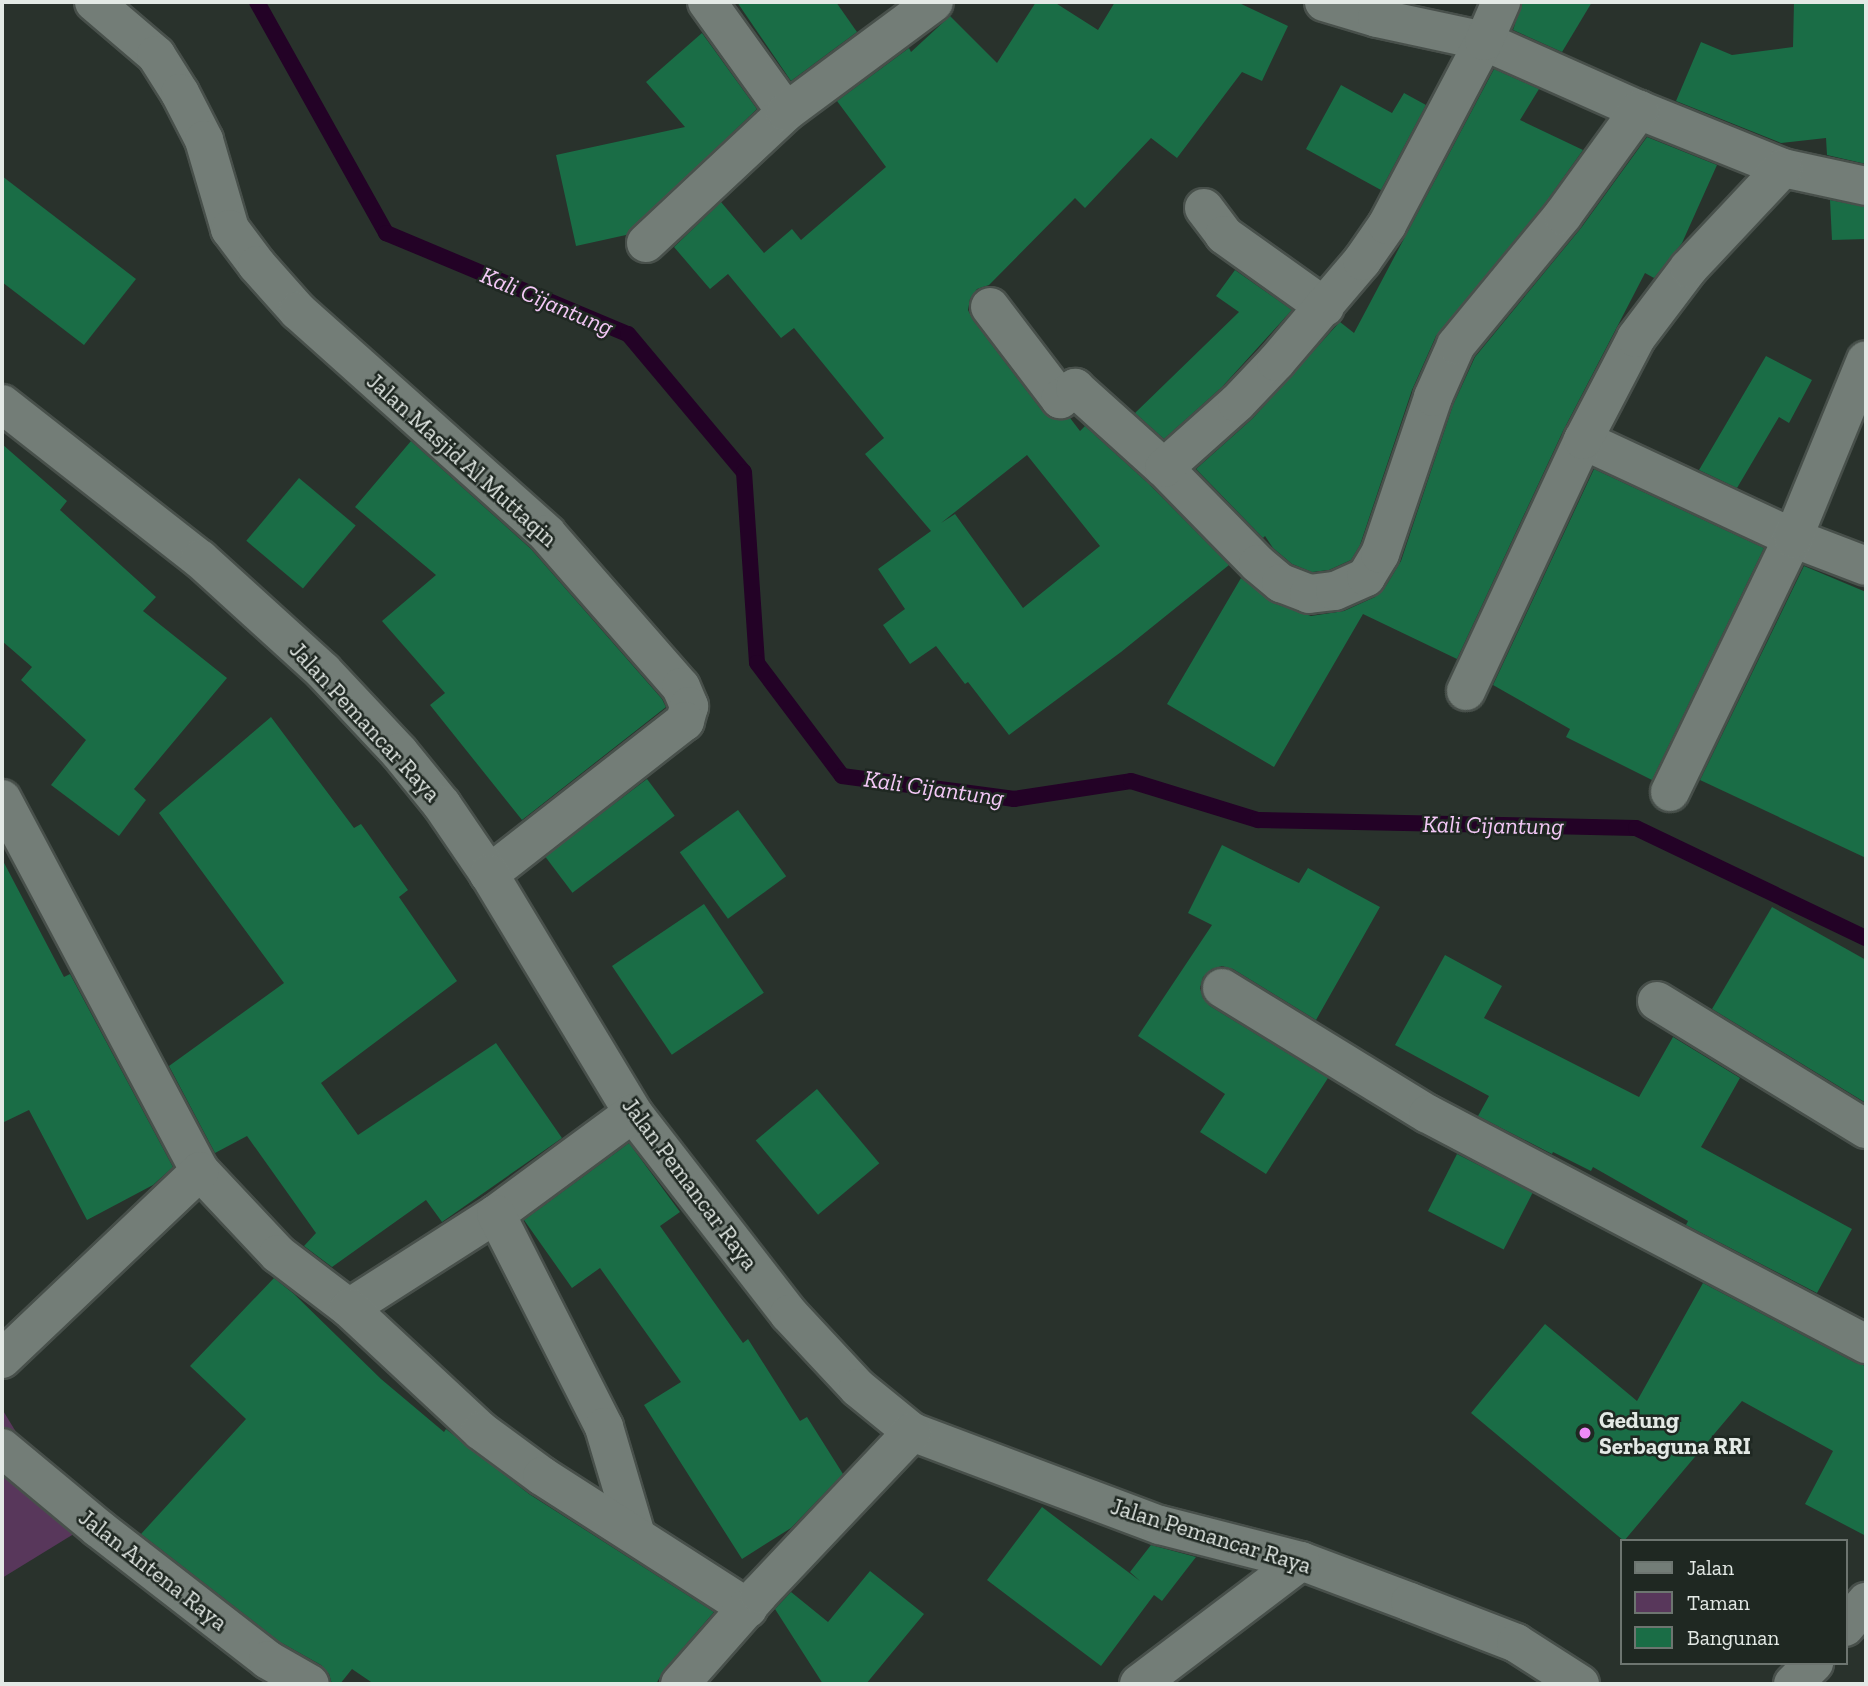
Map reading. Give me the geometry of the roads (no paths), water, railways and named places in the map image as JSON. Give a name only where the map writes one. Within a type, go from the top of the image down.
[{"type":"street","name":"Jalan Masjid Al Muttaqin","points":[[94,2],[156,55],[180,93],[204,140],[230,229],[257,265],[298,311],[547,534],[681,687],[689,706],[685,721],[489,874]]},
{"type":"street","points":[[707,2],[786,112]]},
{"type":"street","points":[[646,243],[786,112],[934,2]]},
{"type":"street","points":[[1324,2],[1377,18],[1484,41],[1639,110],[1783,168],[1866,186]]},
{"type":"street","points":[[1164,468],[1237,403],[1325,307],[1387,225],[1502,2]]},
{"type":"street","points":[[990,307],[1060,400],[1075,388],[1164,468],[1225,533],[1282,583],[1309,594],[1335,591],[1366,577],[1380,554],[1433,397],[1456,345],[1563,215],[1639,110]]},
{"type":"street","points":[[1466,691],[1583,440],[1636,338],[1689,268],[1783,168]]},
{"type":"street","points":[[1204,208],[1224,235],[1325,307]]},
{"type":"street","points":[[1670,792],[1793,538],[1866,360]]},
{"type":"street","name":"Jalan Pemancar Raya","points":[[2,404],[200,559],[323,671],[398,752],[442,805],[489,874],[633,1113],[789,1314],[858,1388],[912,1432],[1160,1525],[1301,1561],[1516,1643],[1580,1684]]},
{"type":"street","points":[[1583,440],[1793,538],[1866,566]]},
{"type":"street","points":[[2,799],[200,1171],[278,1254],[349,1308],[481,1431],[542,1476],[748,1608]]},
{"type":"street","points":[[1222,988],[1428,1114],[1866,1344]]},
{"type":"street","points":[[1657,1001],[1866,1129]]},
{"type":"street","points":[[349,1308],[496,1214],[633,1113]]},
{"type":"street","points":[[2,1359],[200,1171]]},
{"type":"street","points":[[496,1214],[604,1427],[636,1535]]},
{"type":"street","points":[[680,1684],[912,1432]]},
{"type":"street","name":"Jalan Antena Raya","points":[[2,1448],[98,1528],[268,1660],[310,1684]]},
{"type":"street","points":[[1139,1684],[1301,1561]]},
{"type":"street","points":[[1847,1626],[1866,1602]]},
{"type":"street","points":[[1793,1684],[1812,1665]]},
{"type":"waterway","name":"Kali Cijantung","points":[[257,2],[386,233],[628,334],[744,472],[757,663],[842,776],[1014,799],[1131,781],[1258,820],[1636,828],[1866,938]]},
{"type":"place","name":"Gedung Serbaguna RRI","points":[[1585,1433]]}]
